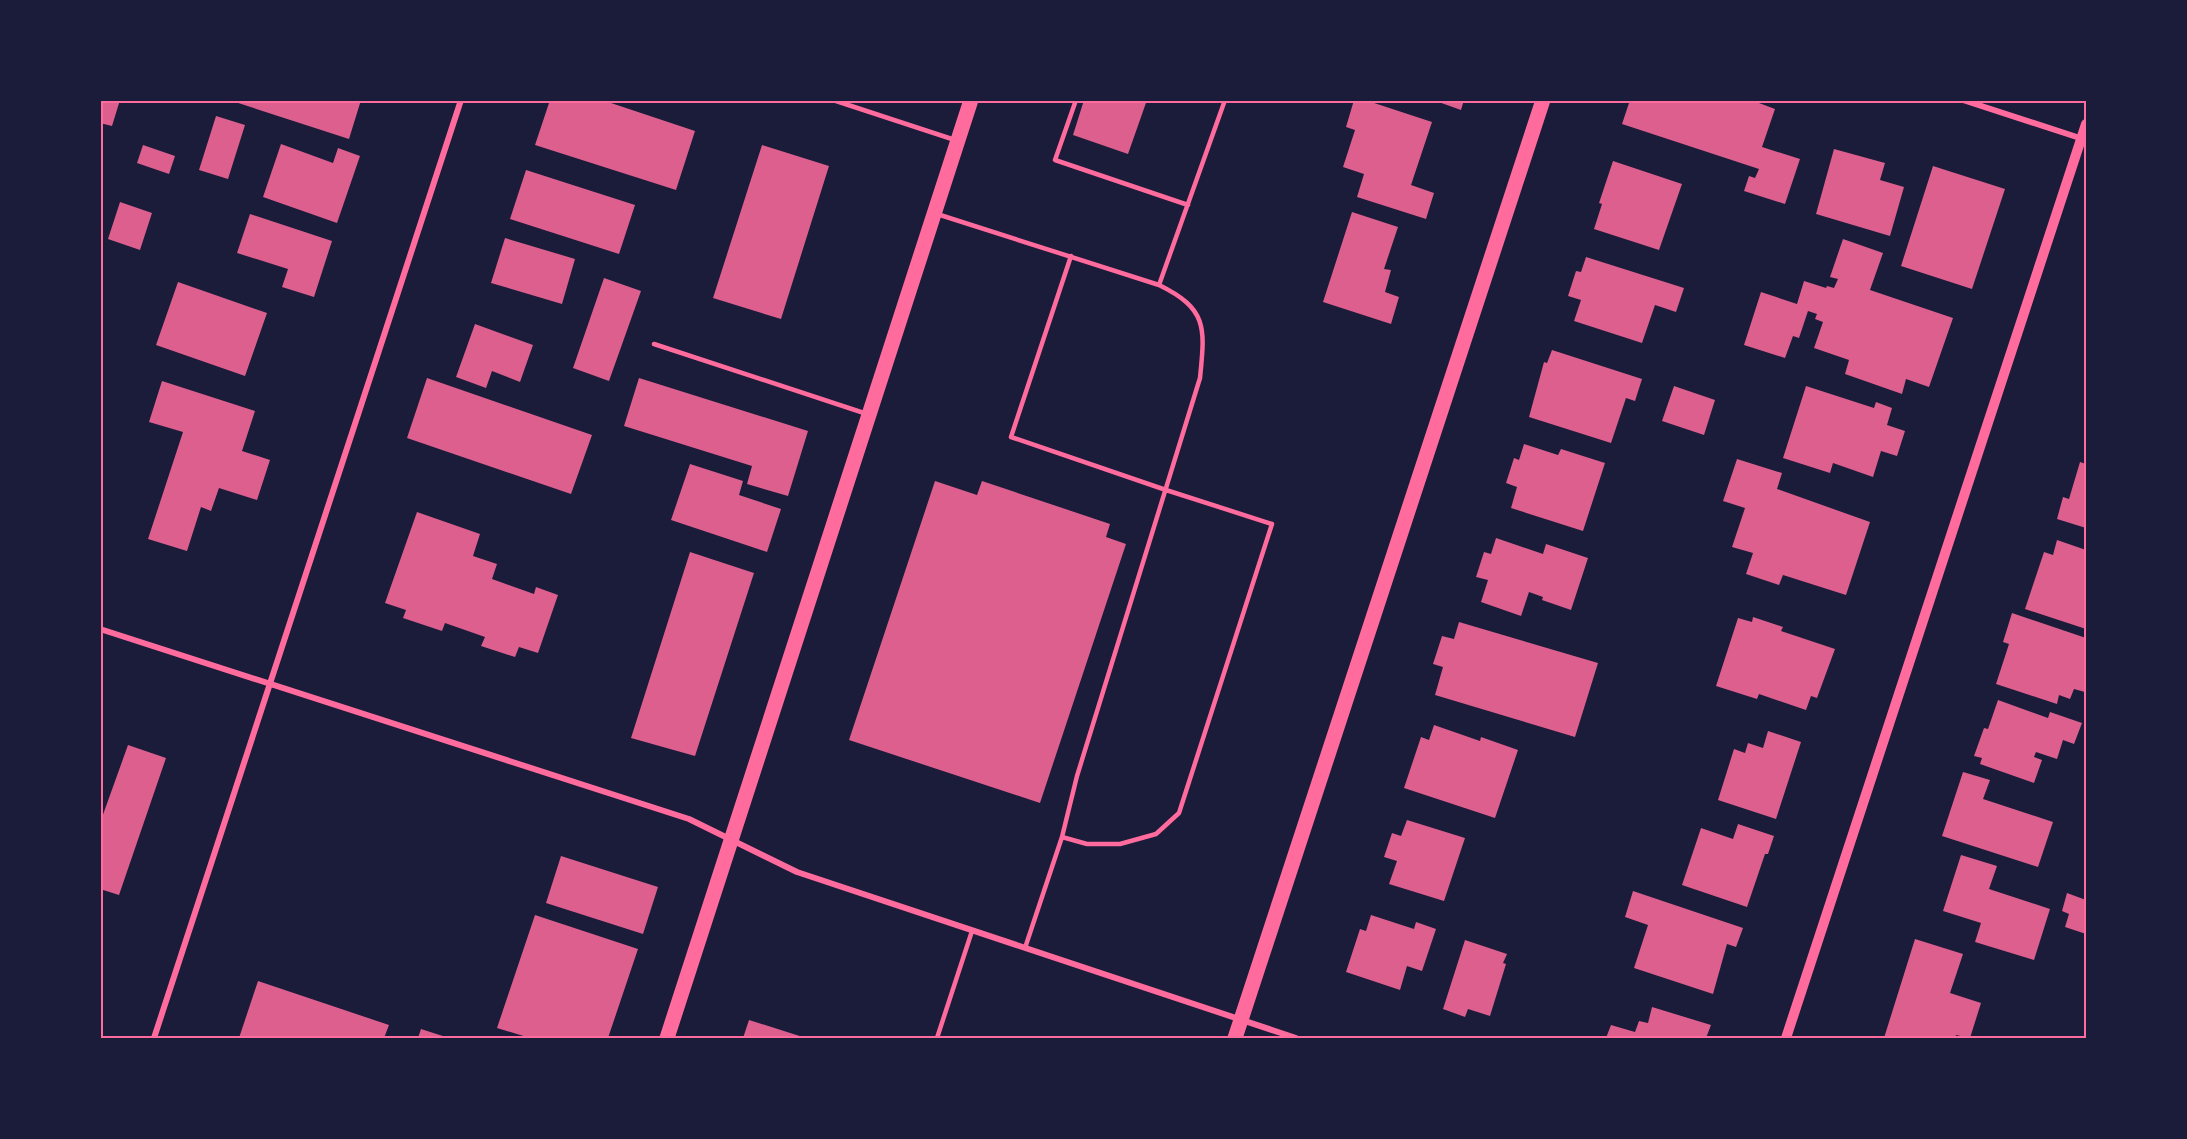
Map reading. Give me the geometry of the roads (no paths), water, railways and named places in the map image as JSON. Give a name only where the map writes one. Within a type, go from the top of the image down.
[{"type":"main road","points":[[667,1038],[936,214],[971,100]]},
{"type":"main road","points":[[1235,1038],[1543,100]]},
{"type":"street","points":[[154,1038],[461,100]]},
{"type":"street","points":[[1962,100],[2084,140]]},
{"type":"street","points":[[1786,1038],[2084,140],[2086,124]]},
{"type":"street","points":[[100,629],[680,816],[797,873],[1296,1038]]},
{"type":"lane","points":[[833,100],[958,141]]},
{"type":"lane","points":[[1076,100],[1055,160],[1188,205]]},
{"type":"lane","points":[[1159,285],[1225,100]]},
{"type":"lane","points":[[936,214],[1159,285],[1177,294],[1192,306],[1201,324],[1203,345],[1200,378],[1077,776],[1062,837],[1025,948]]},
{"type":"lane","points":[[1062,837],[1088,844],[1120,844],[1156,834],[1179,813],[1272,524],[1011,437],[1071,256]]},
{"type":"lane","points":[[654,344],[870,414]]},
{"type":"lane","points":[[937,1038],[972,930]]}]
